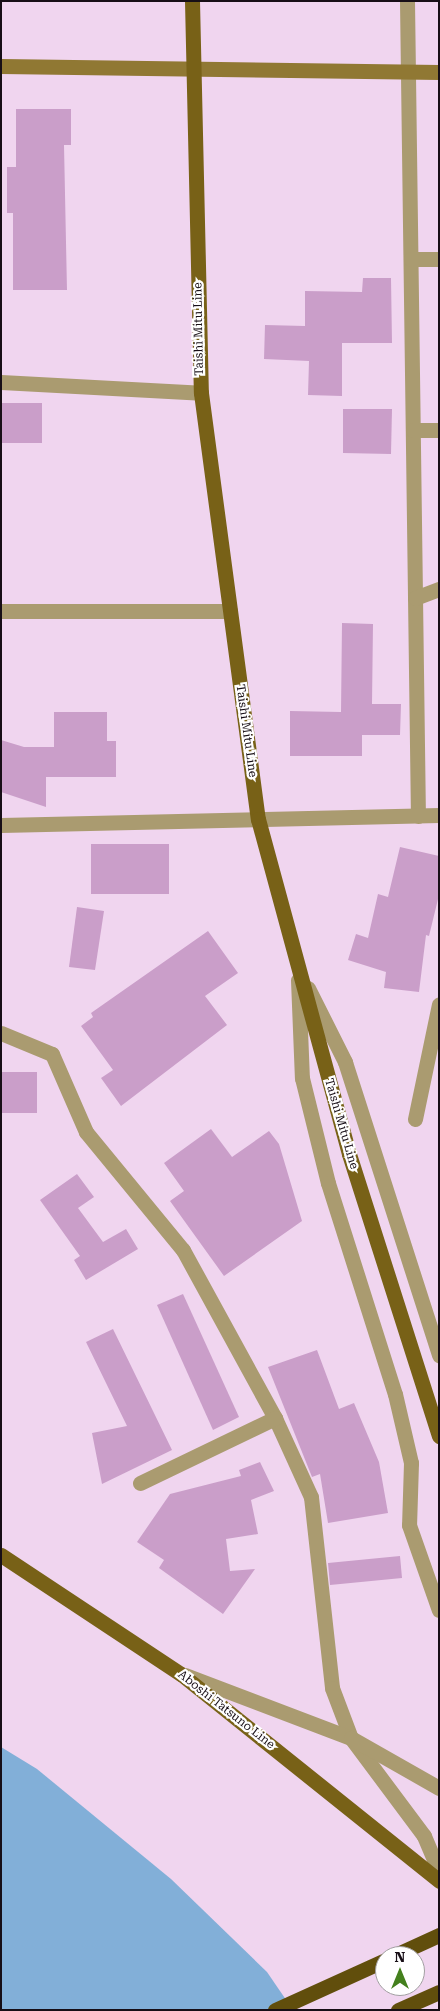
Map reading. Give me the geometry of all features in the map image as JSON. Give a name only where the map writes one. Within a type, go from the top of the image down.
[{"type":"highway","points":[[415,1946],[439,1935]]},
{"type":"highway","points":[[275,2010],[375,1965]]},
{"type":"highway","points":[[398,2010],[439,1992]]},
{"type":"main road","name":"Taishi Mitu Line","points":[[192,1],[201,393],[258,819],[348,1154],[439,1436]]},
{"type":"main road","name":"Aboshi Tatsuno Line","points":[[1,1555],[182,1674],[439,1881]]},
{"type":"street","points":[[407,1],[418,816]]},
{"type":"street","points":[[1,66],[193,71],[439,72]]},
{"type":"street","points":[[411,259],[439,259]]},
{"type":"street","points":[[1,382],[201,393]]},
{"type":"street","points":[[413,430],[439,430]]},
{"type":"street","points":[[415,598],[439,589]]},
{"type":"street","points":[[1,611],[230,612]]},
{"type":"street","points":[[1,825],[439,815]]},
{"type":"street","points":[[298,968],[345,1062],[439,1355]]},
{"type":"street","points":[[298,968],[302,1078],[328,1182],[395,1394],[411,1462],[409,1525],[439,1610]]},
{"type":"street","points":[[415,1119],[439,1004]]},
{"type":"street","points":[[1,1033],[52,1054],[86,1132],[183,1250],[276,1418],[311,1497],[332,1688],[351,1738],[424,1836],[439,1871]]},
{"type":"street","points":[[140,1483],[276,1418]]},
{"type":"street","points":[[182,1674],[351,1738],[439,1788]]},
{"type":"water","points":[[1,1747],[37,1769],[171,1879],[267,1972],[293,2010],[1,2010]]},
{"type":"building","points":[[16,109],[71,109],[71,145],[64,145],[67,290],[13,290],[13,213],[7,213],[7,167],[16,167]]},
{"type":"building","points":[[363,278],[391,278],[392,343],[342,343],[342,396],[308,395],[309,361],[264,359],[265,325],[305,326],[305,291],[362,292]]},
{"type":"building","points":[[1,403],[42,403],[42,443],[1,443]]},
{"type":"building","points":[[343,409],[392,409],[391,454],[343,453]]},
{"type":"building","points":[[342,623],[373,624],[372,704],[401,704],[400,735],[362,735],[362,756],[290,756],[290,711],[341,712]]},
{"type":"building","points":[[54,712],[107,712],[107,741],[116,741],[116,777],[46,777],[46,807],[1,792],[1,740],[24,747],[54,747]]},
{"type":"building","points":[[91,844],[169,844],[169,894],[91,894]]},
{"type":"building","points":[[400,847],[439,856],[439,895],[429,936],[426,935],[419,992],[384,988],[386,972],[348,960],[356,934],[368,938],[378,894],[388,897]]},
{"type":"building","points":[[77,907],[104,911],[95,970],[69,967]]},
{"type":"building","points":[[208,931],[238,973],[205,996],[227,1025],[121,1106],[101,1078],[113,1070],[81,1026],[93,1017],[91,1013]]},
{"type":"building","points":[[1,1072],[37,1072],[37,1113],[1,1113]]},
{"type":"building","points":[[211,1129],[232,1157],[269,1131],[279,1144],[302,1221],[224,1276],[170,1201],[184,1191],[164,1163]]},
{"type":"building","points":[[77,1174],[94,1197],[78,1208],[103,1242],[126,1229],[138,1249],[86,1280],[74,1260],[80,1256],[40,1200]]},
{"type":"building","points":[[183,1294],[239,1417],[213,1430],[157,1305]]},
{"type":"building","points":[[113,1329],[172,1450],[102,1484],[92,1433],[127,1426],[86,1342]]},
{"type":"building","points":[[317,1350],[339,1409],[354,1403],[379,1462],[388,1513],[328,1523],[320,1474],[312,1477],[268,1367]]},
{"type":"building","points":[[260,1462],[274,1491],[251,1500],[258,1534],[226,1539],[230,1571],[255,1569],[223,1614],[159,1568],[164,1560],[137,1542],[170,1494],[241,1476],[239,1470]]},
{"type":"building","points":[[400,1556],[402,1578],[330,1585],[328,1563]]}]
